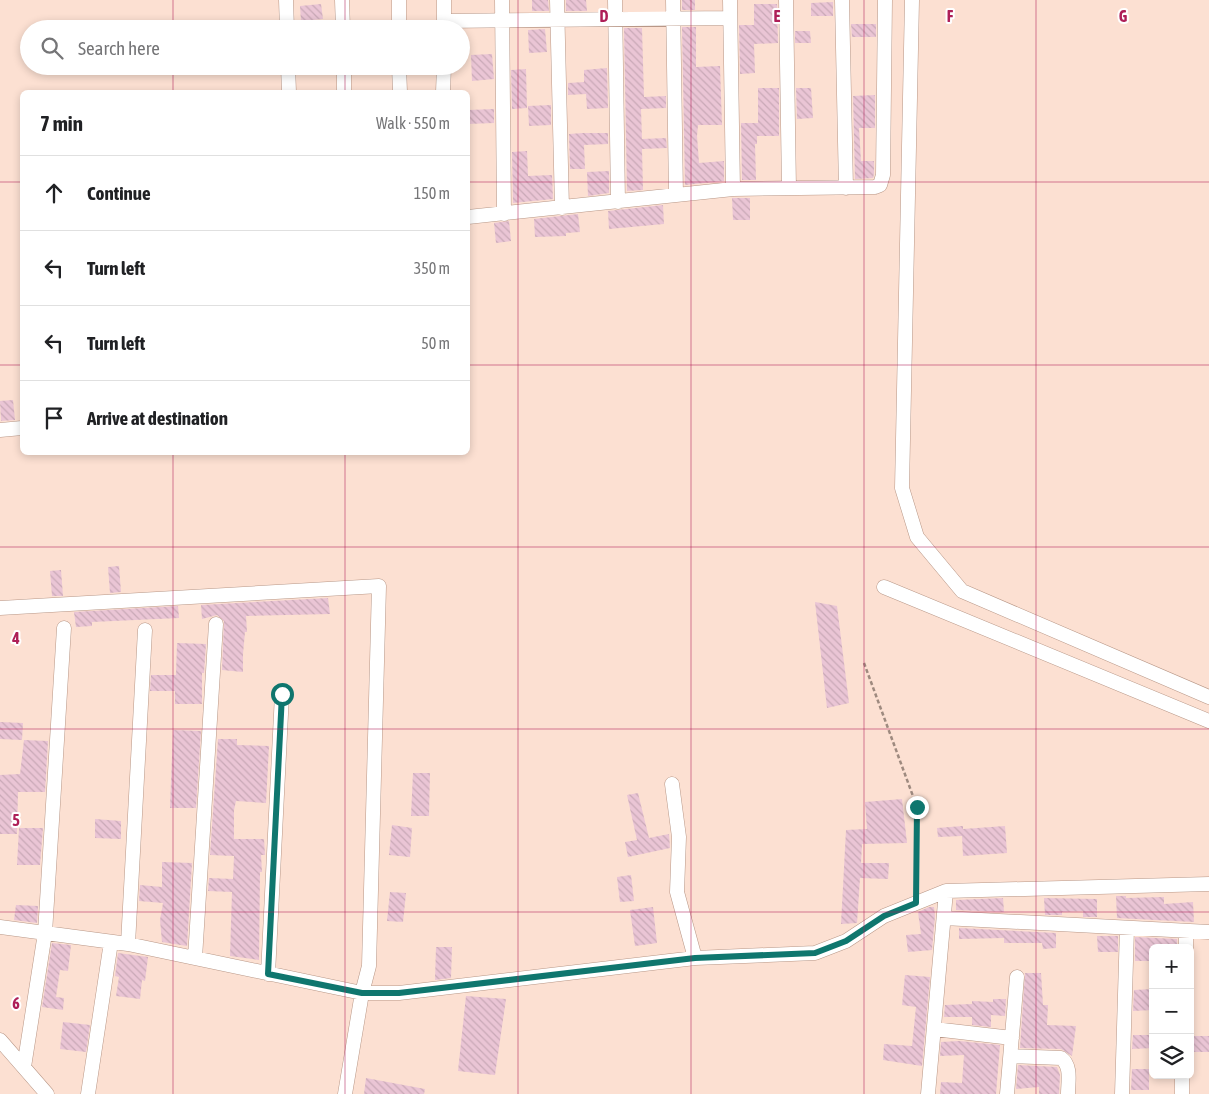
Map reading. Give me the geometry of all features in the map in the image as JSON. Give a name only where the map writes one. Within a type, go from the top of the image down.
[{"type":"street","points":[[286,0],[287,20]]},
{"type":"street","points":[[342,0],[343,20]]},
{"type":"street","points":[[399,0],[399,20]]},
{"type":"street","points":[[444,0],[444,20]]},
{"type":"street","points":[[502,0],[504,214]]},
{"type":"street","points":[[558,0],[562,208]]},
{"type":"street","points":[[615,0],[618,202]]},
{"type":"street","points":[[673,0],[676,195]]},
{"type":"street","points":[[730,0],[733,189]]},
{"type":"street","points":[[786,0],[789,188]]},
{"type":"street","points":[[842,0],[846,188]]},
{"type":"street","points":[[470,217],[733,189],[875,187],[882,182],[885,0]]},
{"type":"street","points":[[912,0],[902,488],[917,537],[962,591],[1209,697]]},
{"type":"street","points":[[470,23],[502,20],[730,18]]},
{"type":"street","points":[[288,75],[289,90]]},
{"type":"street","points":[[344,75],[344,90]]},
{"type":"street","points":[[399,75],[400,90]]},
{"type":"street","points":[[443,90],[444,75]]},
{"type":"street","points":[[0,430],[20,428]]},
{"type":"street","points":[[0,608],[379,586],[369,966],[362,993],[345,1094]]},
{"type":"street","points":[[884,587],[1209,721]]},
{"type":"street","points":[[195,958],[216,624]]},
{"type":"street","points":[[24,1067],[45,933],[64,628]]},
{"type":"street","points":[[128,944],[145,630]]},
{"type":"street","points":[[268,974],[282,694]]},
{"type":"street","points":[[672,784],[680,849],[677,892],[695,958]]},
{"type":"street","points":[[0,927],[128,944],[362,993],[399,993],[695,958],[815,953],[846,941],[884,916],[946,891],[1209,884]]},
{"type":"street","points":[[928,1094],[946,891]]},
{"type":"street","points":[[944,918],[1209,932]]},
{"type":"street","points":[[1122,1094],[1127,928]]},
{"type":"street","points":[[1186,931],[1186,944]]},
{"type":"street","points":[[88,1094],[111,942]]},
{"type":"street","points":[[1007,1094],[1017,977]]},
{"type":"street","points":[[934,1029],[1012,1038]]},
{"type":"street","points":[[0,1040],[47,1094]]},
{"type":"street","points":[[1010,1056],[1061,1058],[1066,1062],[1068,1068],[1068,1094]]},
{"type":"street","points":[[1182,1079],[1182,1094]]},
{"type":"path","points":[[864,662],[917,807],[916,903]]},
{"type":"building","points":[[532,0],[548,0],[549,11],[532,11]]},
{"type":"building","points":[[566,0],[586,0],[587,11],[566,11]]},
{"type":"building","points":[[682,0],[695,0],[695,10],[682,10]]},
{"type":"building","points":[[833,2],[833,16],[811,16],[811,3]]},
{"type":"building","points":[[321,4],[323,19],[301,20],[300,6]]},
{"type":"building","points":[[754,4],[777,4],[778,43],[754,44],[755,73],[740,74],[739,25],[754,25]]},
{"type":"building","points":[[851,24],[876,24],[876,37],[852,37]]},
{"type":"building","points":[[682,27],[696,27],[696,67],[720,66],[722,125],[698,125],[697,136],[699,163],[724,161],[724,181],[685,185]]},
{"type":"building","points":[[624,28],[642,28],[644,97],[666,96],[666,108],[641,109],[642,139],[666,138],[667,148],[642,149],[643,190],[627,191]]},
{"type":"building","points":[[545,29],[547,52],[529,53],[528,30]]},
{"type":"building","points":[[795,31],[810,31],[811,43],[795,43]]},
{"type":"building","points":[[492,54],[494,79],[472,81],[471,55]]},
{"type":"building","points":[[607,68],[608,108],[587,109],[586,94],[568,95],[568,83],[584,82],[584,70]]},
{"type":"building","points":[[526,69],[527,108],[512,109],[511,70]]},
{"type":"building","points":[[758,88],[779,88],[779,136],[757,136],[757,144],[755,144],[756,180],[742,180],[741,123],[758,123]]},
{"type":"building","points":[[796,88],[811,88],[813,118],[797,119]]},
{"type":"building","points":[[875,95],[875,128],[859,128],[861,161],[874,161],[874,174],[873,178],[855,179],[853,96]]},
{"type":"building","points":[[551,105],[551,125],[529,126],[528,106]]},
{"type":"building","points":[[494,109],[494,123],[470,124],[470,110]]},
{"type":"building","points":[[608,133],[608,144],[584,145],[585,169],[570,169],[569,134]]},
{"type":"building","points":[[527,151],[528,176],[552,175],[553,199],[513,203],[512,152]]},
{"type":"building","points":[[609,171],[609,193],[588,196],[587,172]]},
{"type":"building","points":[[732,198],[750,198],[750,220],[733,220]]},
{"type":"building","points":[[663,205],[664,224],[609,229],[608,211]]},
{"type":"building","points":[[578,214],[580,232],[566,233],[566,236],[535,237],[534,219]]},
{"type":"building","points":[[509,221],[511,241],[496,243],[494,223]]},
{"type":"building","points":[[13,400],[15,420],[1,421],[0,401]]},
{"type":"building","points":[[119,566],[121,592],[110,593],[108,567]]},
{"type":"building","points":[[61,570],[63,596],[52,596],[50,571]]},
{"type":"building","points":[[328,598],[330,614],[246,616],[247,632],[245,632],[243,672],[222,670],[224,621],[217,615],[202,619],[201,605]]},
{"type":"building","points":[[815,602],[837,606],[849,703],[827,708]]},
{"type":"building","points":[[178,606],[179,618],[92,622],[92,626],[76,627],[74,612]]},
{"type":"building","points":[[177,643],[206,644],[204,673],[202,673],[202,704],[175,704],[175,691],[150,691],[151,675],[176,675]]},
{"type":"building","points":[[0,722],[23,723],[22,740],[0,739]]},
{"type":"building","points":[[173,730],[201,731],[196,808],[170,808]]},
{"type":"building","points":[[218,739],[237,739],[237,745],[269,746],[266,803],[236,801],[234,810],[234,839],[264,839],[265,855],[261,855],[262,872],[260,872],[259,960],[230,956],[232,892],[208,891],[209,878],[233,879],[234,856],[210,855]]},
{"type":"building","points":[[24,740],[48,741],[45,792],[18,792],[17,834],[0,834],[0,775],[20,774]]},
{"type":"building","points":[[413,773],[430,773],[429,816],[411,816]]},
{"type":"building","points":[[638,793],[649,838],[669,834],[670,848],[628,857],[625,842],[637,840],[627,795]]},
{"type":"building","points":[[902,799],[907,843],[862,844],[861,863],[889,863],[888,879],[860,878],[857,923],[841,924],[846,830],[867,829],[865,802]]},
{"type":"building","points":[[95,819],[121,821],[121,839],[95,838]]},
{"type":"building","points":[[392,825],[412,828],[410,857],[389,855]]},
{"type":"building","points":[[963,826],[963,829],[1005,826],[1007,853],[963,856],[962,836],[938,837],[937,828]]},
{"type":"building","points":[[19,828],[43,828],[40,865],[17,865]]},
{"type":"building","points":[[162,862],[192,863],[187,946],[162,942],[160,920],[163,903],[139,901],[140,885],[162,887]]},
{"type":"building","points":[[631,875],[634,901],[620,902],[617,877]]},
{"type":"building","points":[[390,892],[406,893],[403,922],[387,921]]},
{"type":"building","points":[[1116,896],[1126,896],[1126,898],[1164,897],[1164,904],[1193,902],[1194,922],[1117,918]]},
{"type":"building","points":[[1003,898],[1004,912],[956,910],[956,900]]},
{"type":"building","points":[[1044,898],[1097,899],[1097,917],[1083,917],[1083,911],[1062,912],[1062,915],[1045,915]]},
{"type":"building","points":[[16,905],[38,906],[37,923],[14,920]]},
{"type":"building","points":[[653,907],[657,943],[635,946],[630,910]]},
{"type":"building","points":[[934,907],[935,916],[932,950],[908,952],[906,935],[921,934],[918,912]]},
{"type":"building","points":[[959,928],[1056,933],[1056,948],[1043,949],[1042,943],[1004,943],[1004,938],[959,939]]},
{"type":"building","points":[[1097,936],[1118,936],[1118,952],[1098,952]]},
{"type":"building","points":[[1135,937],[1177,939],[1177,944],[1149,944],[1149,961],[1135,961]]},
{"type":"building","points":[[52,943],[71,945],[68,971],[60,970],[56,997],[64,998],[63,1010],[42,1007]]},
{"type":"building","points":[[436,947],[452,947],[451,978],[435,980]]},
{"type":"building","points":[[118,953],[148,957],[145,981],[142,980],[140,999],[116,996],[119,977],[115,976]]},
{"type":"building","points":[[1025,973],[1041,973],[1043,1005],[1048,1005],[1047,1025],[1076,1026],[1072,1056],[1061,1049],[1020,1048]]},
{"type":"building","points":[[905,975],[930,977],[922,1066],[883,1060],[884,1044],[912,1046],[916,1007],[902,1005]]},
{"type":"building","points":[[1149,989],[1149,1010],[1133,1011],[1134,990]]},
{"type":"building","points":[[466,996],[506,999],[495,1075],[458,1071]]},
{"type":"building","points":[[993,999],[1006,999],[1005,1016],[991,1015],[991,1027],[972,1025],[972,1017],[944,1017],[945,1005],[972,1004],[972,1001],[993,1002]]},
{"type":"building","points":[[63,1022],[90,1025],[86,1052],[60,1049]]},
{"type":"building","points":[[1133,1035],[1149,1035],[1149,1048],[1132,1049]]},
{"type":"building","points":[[1194,1036],[1209,1036],[1209,1052],[1194,1052]]},
{"type":"building","points":[[959,1041],[1000,1045],[996,1094],[940,1094],[941,1082],[962,1083],[964,1055],[940,1056],[941,1042]]},
{"type":"building","points":[[1018,1065],[1057,1067],[1060,1075],[1059,1094],[1039,1094],[1039,1087],[1016,1089]]},
{"type":"building","points":[[1132,1069],[1149,1069],[1149,1090],[1131,1090]]},
{"type":"building","points":[[366,1078],[425,1089],[424,1094],[364,1094]]},
{"type":"route","points":[[282,694],[268,974],[362,993],[399,993],[695,958],[815,953],[846,941],[884,916],[916,903],[917,807]]}]
